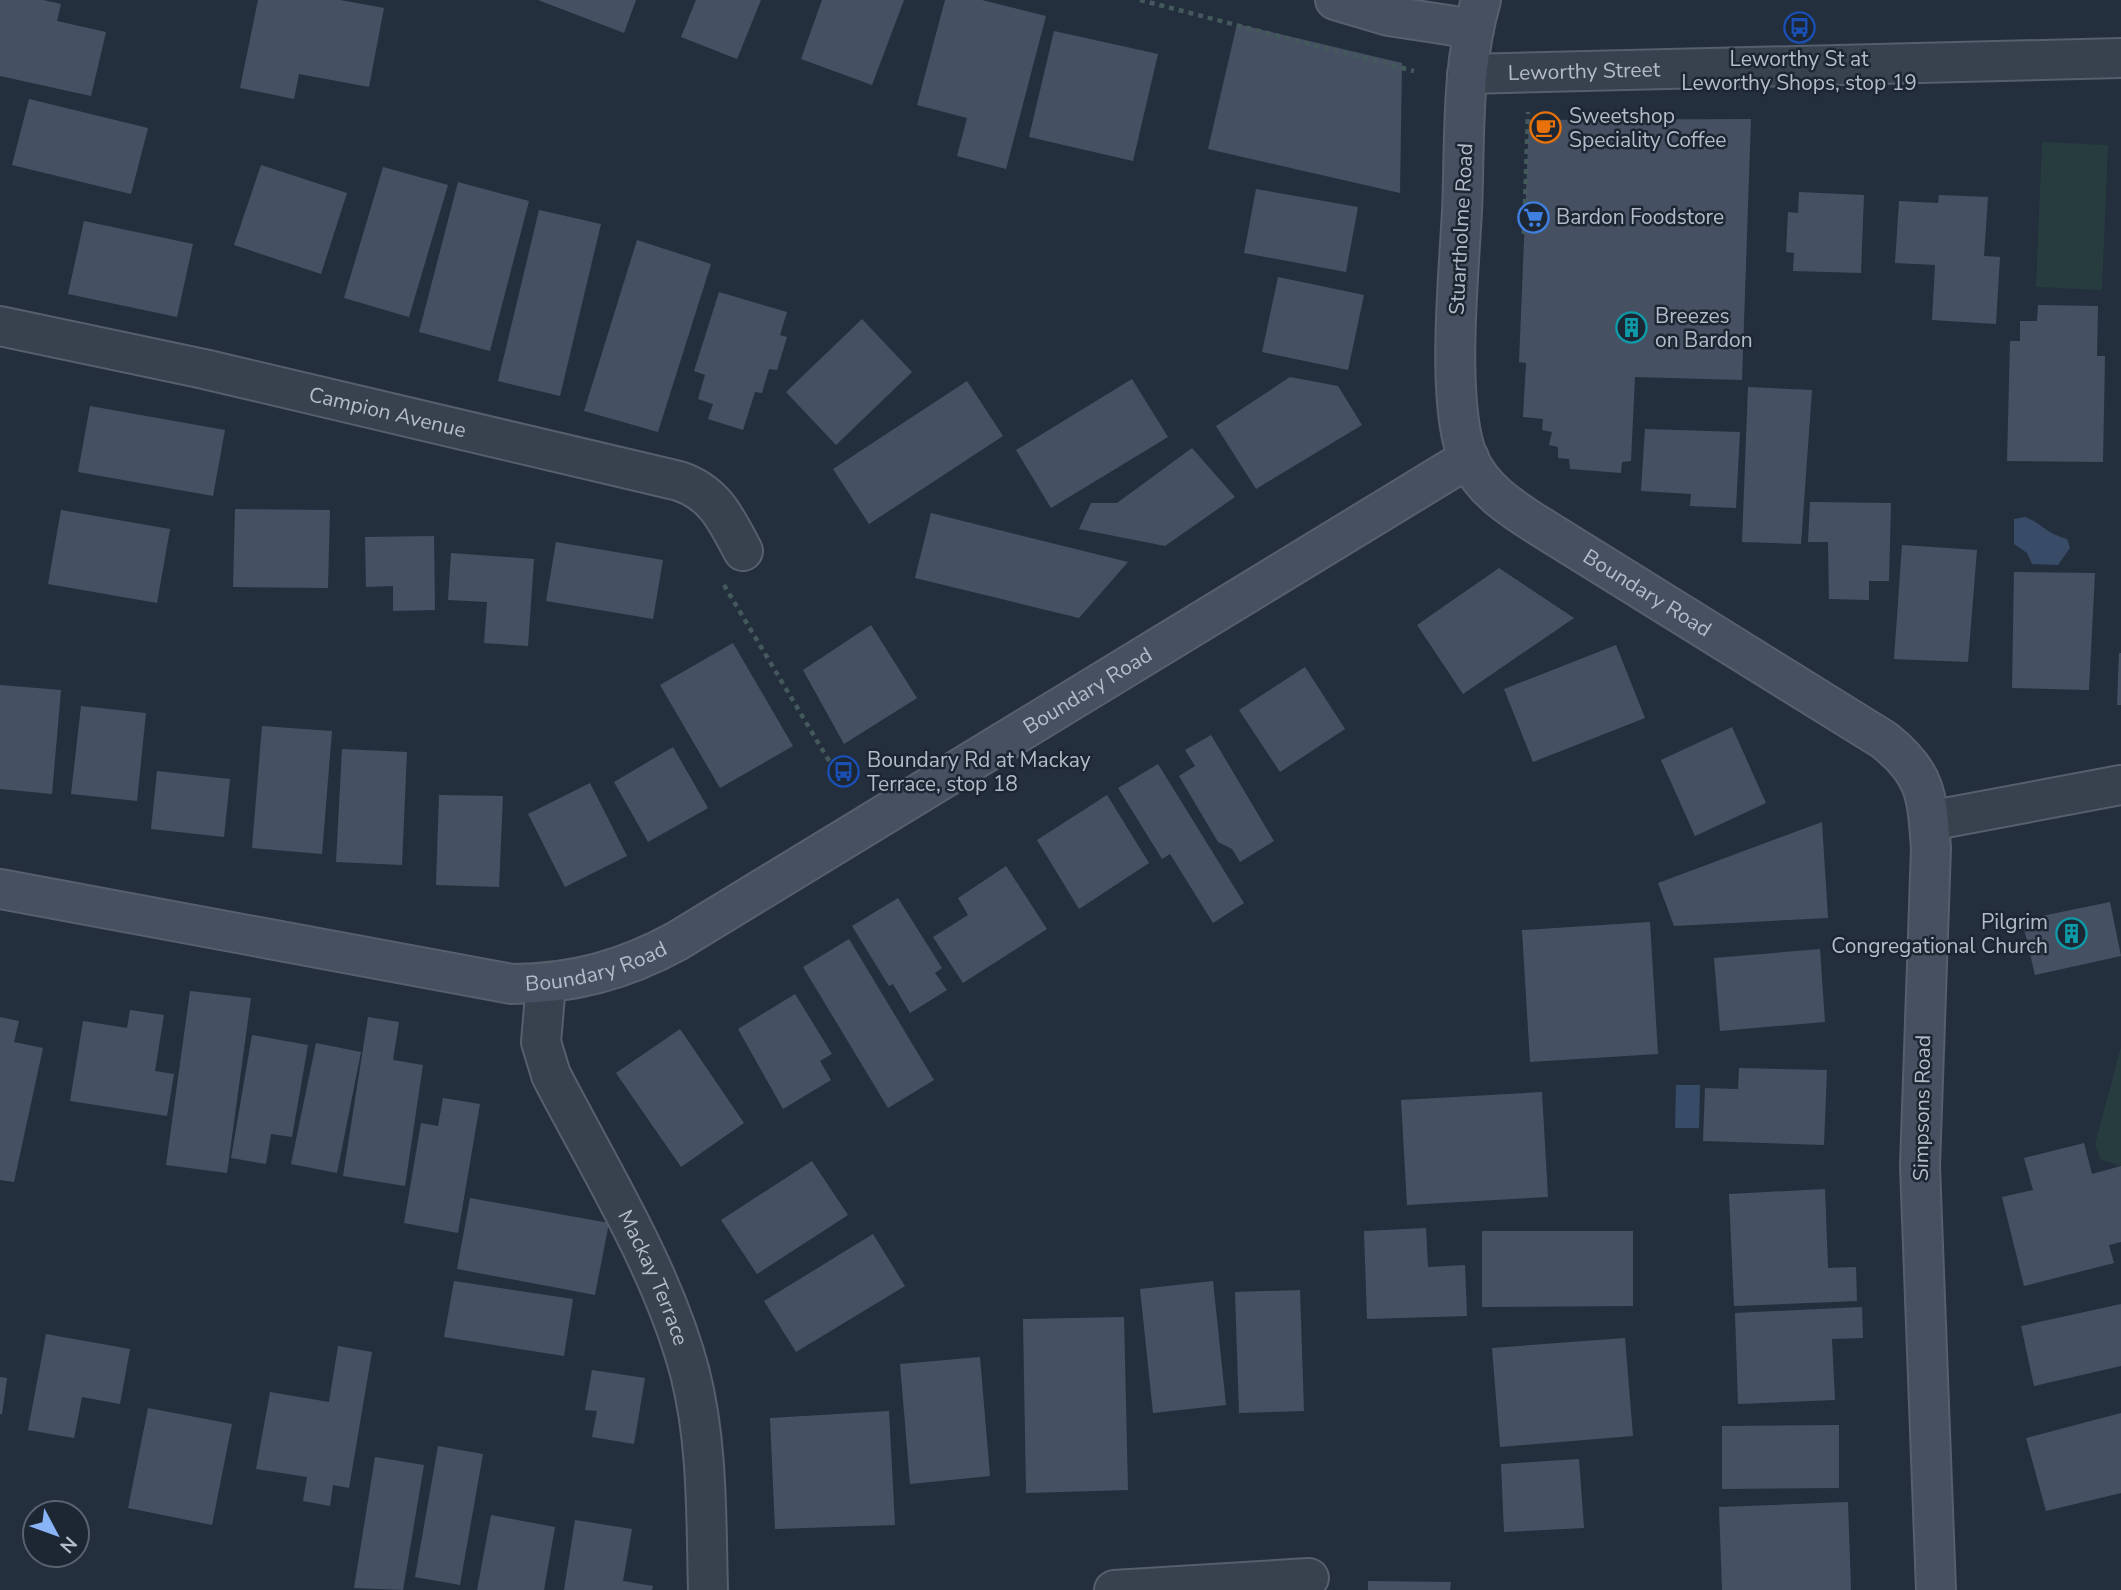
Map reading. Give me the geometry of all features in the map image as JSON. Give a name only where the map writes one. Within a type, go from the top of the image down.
[{"type":"main road","points":[[1335,0],[1390,16],[1477,14]]},
{"type":"main road","name":"Stuartholme Road","points":[[1469,458],[1460,429],[1457,332],[1467,74],[1477,14]]},
{"type":"main road","name":"Boundary Road","points":[[0,889],[512,984],[546,984],[617,970],[658,951],[1469,458],[1479,478],[1498,499],[1532,523],[1894,748],[1920,777],[1927,796],[1929,821]]},
{"type":"main road","name":"Simpsons Road","points":[[1929,821],[1931,848],[1920,1166],[1936,1590]]},
{"type":"street","name":"Leworthy Street","points":[[1467,74],[2121,58]]},
{"type":"street","name":"Campion Avenue","points":[[0,326],[204,369],[679,481],[703,491],[713,500],[743,551]]},
{"type":"street","points":[[1929,821],[2121,785]]},
{"type":"street","name":"Mackay Terrace","points":[[546,984],[541,1042],[551,1075],[653,1272],[671,1313],[690,1372],[703,1456],[708,1590]]},
{"type":"street","points":[[1114,1590],[1309,1578]]},
{"type":"path","points":[[1140,0],[1414,71]]},
{"type":"path","points":[[1524,234],[1528,108]]},
{"type":"path","points":[[723,583],[867,825]]},
{"type":"green space","points":[[2042,142],[2108,145],[2102,290],[2036,287]]},
{"type":"green space","points":[[2121,1047],[2121,1166],[2100,1159],[2095,1144]]},
{"type":"water","points":[[2025,517],[2067,539],[2070,548],[2058,565],[2032,564],[2027,553],[2014,544],[2014,519]]},
{"type":"water","points":[[1676,1085],[1700,1085],[1699,1128],[1675,1128]]},
{"type":"building","points":[[0,0],[43,0],[61,4],[57,21],[106,32],[91,96],[0,76]]},
{"type":"building","points":[[258,0],[340,0],[384,8],[369,87],[299,74],[294,99],[240,88]]},
{"type":"building","points":[[538,0],[636,0],[624,33]]},
{"type":"building","points":[[696,0],[761,0],[737,59],[681,37]]},
{"type":"building","points":[[822,0],[904,0],[872,85],[801,59]]},
{"type":"building","points":[[945,0],[982,0],[1046,16],[1006,169],[957,156],[967,118],[917,105]]},
{"type":"building","points":[[1237,24],[1402,63],[1400,193],[1208,149]]},
{"type":"building","points":[[1054,31],[1158,54],[1133,161],[1029,137]]},
{"type":"building","points":[[29,99],[148,128],[131,194],[12,165]]},
{"type":"building","name":"Breezes on Bardon","points":[[1751,119],[1742,380],[1635,377],[1631,461],[1622,462],[1621,473],[1570,469],[1569,459],[1558,458],[1558,447],[1549,445],[1552,432],[1542,430],[1543,419],[1523,417],[1526,363],[1519,362],[1529,120]]},
{"type":"building","points":[[261,165],[347,193],[321,274],[234,245]]},
{"type":"building","points":[[383,167],[448,185],[409,317],[344,298]]},
{"type":"building","points":[[458,182],[529,201],[490,351],[419,332]]},
{"type":"building","points":[[1256,189],[1358,207],[1346,272],[1244,253]]},
{"type":"building","points":[[1799,192],[1864,195],[1861,273],[1793,271],[1794,253],[1786,252],[1788,212],[1798,213]]},
{"type":"building","points":[[1939,195],[1988,197],[1984,256],[2000,257],[1996,324],[1932,320],[1935,265],[1895,263],[1899,201],[1938,203]]},
{"type":"building","points":[[539,210],[601,224],[560,396],[498,381]]},
{"type":"building","points":[[84,221],[193,244],[177,317],[68,294]]},
{"type":"building","points":[[637,240],[711,264],[658,432],[584,411]]},
{"type":"building","points":[[1278,277],[1364,295],[1348,370],[1262,352]]},
{"type":"building","points":[[719,292],[787,312],[780,335],[787,337],[777,370],[769,369],[762,393],[755,392],[743,430],[708,419],[713,404],[698,399],[705,375],[694,371]]},
{"type":"building","points":[[2038,305],[2098,306],[2097,356],[2105,356],[2103,462],[2007,461],[2010,341],[2020,341],[2020,321],[2037,321]]},
{"type":"building","points":[[862,319],[912,372],[836,445],[786,392]]},
{"type":"building","points":[[1290,377],[1338,386],[1362,425],[1256,489],[1216,426]]},
{"type":"building","points":[[1132,379],[1168,437],[1051,508],[1016,450]]},
{"type":"building","points":[[967,381],[1003,436],[869,524],[833,469]]},
{"type":"building","points":[[1748,387],[1812,390],[1801,544],[1742,542]]},
{"type":"building","points":[[90,406],[225,430],[213,496],[78,472]]},
{"type":"building","points":[[1645,429],[1740,432],[1736,508],[1690,506],[1691,494],[1641,491]]},
{"type":"building","points":[[1192,448],[1235,497],[1165,546],[1079,529],[1091,503],[1117,503]]},
{"type":"building","points":[[1810,502],[1891,503],[1889,581],[1869,581],[1869,600],[1829,599],[1828,542],[1808,542]]},
{"type":"building","points":[[235,509],[330,510],[328,588],[233,587]]},
{"type":"building","points":[[61,510],[170,529],[157,603],[48,584]]},
{"type":"building","points":[[931,513],[1128,562],[1079,618],[915,578]]},
{"type":"building","points":[[434,536],[435,610],[393,611],[393,586],[366,587],[365,537]]},
{"type":"building","points":[[556,542],[663,560],[653,619],[546,601]]},
{"type":"building","points":[[1902,545],[1977,550],[1968,662],[1894,659]]},
{"type":"building","points":[[451,553],[534,559],[528,646],[484,643],[487,602],[448,600]]},
{"type":"building","points":[[1499,568],[1574,618],[1463,694],[1417,625]]},
{"type":"building","points":[[2014,572],[2095,573],[2089,690],[2012,688]]},
{"type":"building","points":[[871,625],[917,698],[844,744],[803,670]]},
{"type":"building","points":[[733,643],[793,746],[720,788],[660,685]]},
{"type":"building","points":[[1616,645],[1645,718],[1533,762],[1504,689]]},
{"type":"building","points":[[2119,653],[2121,705],[2117,705]]},
{"type":"building","points":[[1305,667],[1345,729],[1280,772],[1239,710]]},
{"type":"building","points":[[0,685],[61,690],[52,794],[0,789]]},
{"type":"building","points":[[81,706],[146,713],[137,801],[71,794]]},
{"type":"building","points":[[262,726],[332,731],[322,854],[252,848]]},
{"type":"building","points":[[1732,727],[1766,803],[1695,836],[1661,760]]},
{"type":"building","points":[[1211,735],[1274,841],[1240,862],[1232,849],[1218,842],[1179,776],[1195,766],[1185,750]]},
{"type":"building","points":[[673,747],[708,808],[648,842],[614,782]]},
{"type":"building","points":[[342,749],[407,752],[402,865],[336,862]]},
{"type":"building","points":[[1158,764],[1244,903],[1213,923],[1170,854],[1162,859],[1118,788]]},
{"type":"building","points":[[157,771],[230,779],[224,837],[151,829]]},
{"type":"building","points":[[590,783],[627,856],[565,887],[528,814]]},
{"type":"building","points":[[439,795],[503,796],[499,887],[436,885]]},
{"type":"building","points":[[1107,795],[1149,863],[1079,909],[1037,840]]},
{"type":"building","points":[[1822,822],[1828,918],[1674,926],[1658,883]]},
{"type":"building","points":[[1006,866],[1047,929],[963,983],[933,937],[968,915],[958,898]]},
{"type":"building","points":[[898,898],[942,968],[935,973],[947,990],[910,1013],[893,984],[889,986],[852,926]]},
{"type":"building","name":"Pilgrim Congregational Church","points":[[2110,902],[2121,956],[2035,975],[2022,920]]},
{"type":"building","points":[[1650,922],[1658,1054],[1530,1062],[1522,930]]},
{"type":"building","points":[[849,939],[934,1080],[888,1108],[803,967]]},
{"type":"building","points":[[1820,949],[1825,1022],[1720,1031],[1714,958]]},
{"type":"building","points":[[190,991],[251,998],[227,1173],[166,1165]]},
{"type":"building","points":[[795,994],[832,1054],[820,1061],[831,1080],[783,1109],[738,1029]]},
{"type":"building","points":[[130,1010],[164,1015],[155,1071],[174,1074],[167,1116],[70,1101],[83,1021],[127,1028]]},
{"type":"building","points":[[0,1017],[19,1021],[14,1042],[43,1048],[14,1182],[0,1180]]},
{"type":"building","points":[[368,1017],[399,1022],[393,1060],[423,1065],[405,1186],[343,1176]]},
{"type":"building","points":[[680,1029],[744,1123],[681,1167],[616,1073]]},
{"type":"building","points":[[252,1035],[308,1045],[292,1137],[271,1134],[266,1164],[231,1158]]},
{"type":"building","points":[[316,1043],[361,1052],[337,1173],[291,1164]]},
{"type":"building","points":[[1739,1068],[1827,1070],[1824,1145],[1703,1141],[1705,1088],[1738,1089]]},
{"type":"building","points":[[1542,1092],[1548,1197],[1407,1205],[1401,1100]]},
{"type":"building","points":[[443,1098],[480,1104],[458,1233],[404,1223],[421,1123],[438,1126]]},
{"type":"building","points":[[2084,1143],[2092,1174],[2121,1166],[2121,1242],[2109,1245],[2114,1263],[2024,1286],[2002,1197],[2033,1190],[2024,1158]]},
{"type":"building","points":[[812,1161],[848,1215],[757,1274],[721,1220]]},
{"type":"building","points":[[1825,1189],[1828,1268],[1856,1267],[1857,1301],[1734,1306],[1729,1194]]},
{"type":"building","points":[[470,1198],[609,1223],[595,1295],[457,1269]]},
{"type":"building","points":[[1426,1228],[1428,1267],[1465,1265],[1467,1316],[1367,1319],[1364,1231]]},
{"type":"building","points":[[1482,1231],[1633,1231],[1633,1306],[1482,1307]]},
{"type":"building","points":[[873,1234],[905,1286],[796,1352],[764,1301]]},
{"type":"building","points":[[454,1281],[573,1299],[564,1356],[444,1337]]},
{"type":"building","points":[[1213,1281],[1226,1405],[1153,1413],[1140,1289]]},
{"type":"building","points":[[1300,1290],[1304,1411],[1239,1413],[1235,1292]]},
{"type":"building","points":[[2121,1304],[2121,1366],[2034,1386],[2021,1326]]},
{"type":"building","points":[[1862,1307],[1863,1338],[1832,1339],[1835,1400],[1738,1404],[1735,1313]]},
{"type":"building","points":[[1124,1317],[1128,1490],[1026,1493],[1023,1319]]},
{"type":"building","points":[[46,1334],[130,1349],[120,1404],[82,1397],[74,1438],[28,1430]]},
{"type":"building","points":[[1625,1338],[1633,1436],[1500,1447],[1492,1348]]},
{"type":"building","points":[[338,1346],[372,1352],[349,1488],[333,1485],[330,1506],[303,1501],[307,1477],[256,1469],[270,1392],[329,1402]]},
{"type":"building","points":[[980,1357],[990,1476],[910,1484],[900,1364]]},
{"type":"building","points":[[592,1370],[645,1378],[634,1444],[592,1437],[597,1411],[585,1410]]},
{"type":"building","points":[[0,1377],[7,1378],[2,1414],[0,1414]]},
{"type":"building","points":[[148,1408],[232,1424],[212,1525],[128,1508]]},
{"type":"building","points":[[889,1411],[895,1525],[775,1529],[770,1418]]},
{"type":"building","points":[[2121,1413],[2121,1493],[2046,1511],[2026,1438]]},
{"type":"building","points":[[1839,1425],[1839,1488],[1722,1489],[1722,1426]]},
{"type":"building","points":[[438,1446],[483,1454],[460,1585],[415,1577]]},
{"type":"building","points":[[375,1457],[424,1465],[403,1590],[354,1588]]},
{"type":"building","points":[[1579,1459],[1584,1528],[1504,1532],[1501,1464]]},
{"type":"building","points":[[1848,1502],[1851,1590],[1722,1590],[1719,1507]]},
{"type":"building","points":[[491,1515],[555,1527],[544,1590],[477,1590]]},
{"type":"building","points":[[575,1520],[632,1529],[623,1581],[653,1586],[652,1590],[564,1590]]},
{"type":"building","points":[[1368,1581],[1451,1582],[1450,1590],[1368,1590]]},
{"type":"place","name":"Leworthy St at Leworthy Shops, stop 19","points":[[1799,27]]},
{"type":"place","name":"Sweetshop Speciality Coffee","points":[[1546,128]]},
{"type":"place","name":"Bardon Foodstore","points":[[1533,217]]},
{"type":"place","name":"Breezes on Bardon","points":[[1632,328]]},
{"type":"place","name":"Boundary Rd at Mackay Terrace, stop 18","points":[[844,772]]},
{"type":"place","name":"Pilgrim Congregational Church","points":[[2071,934]]}]
